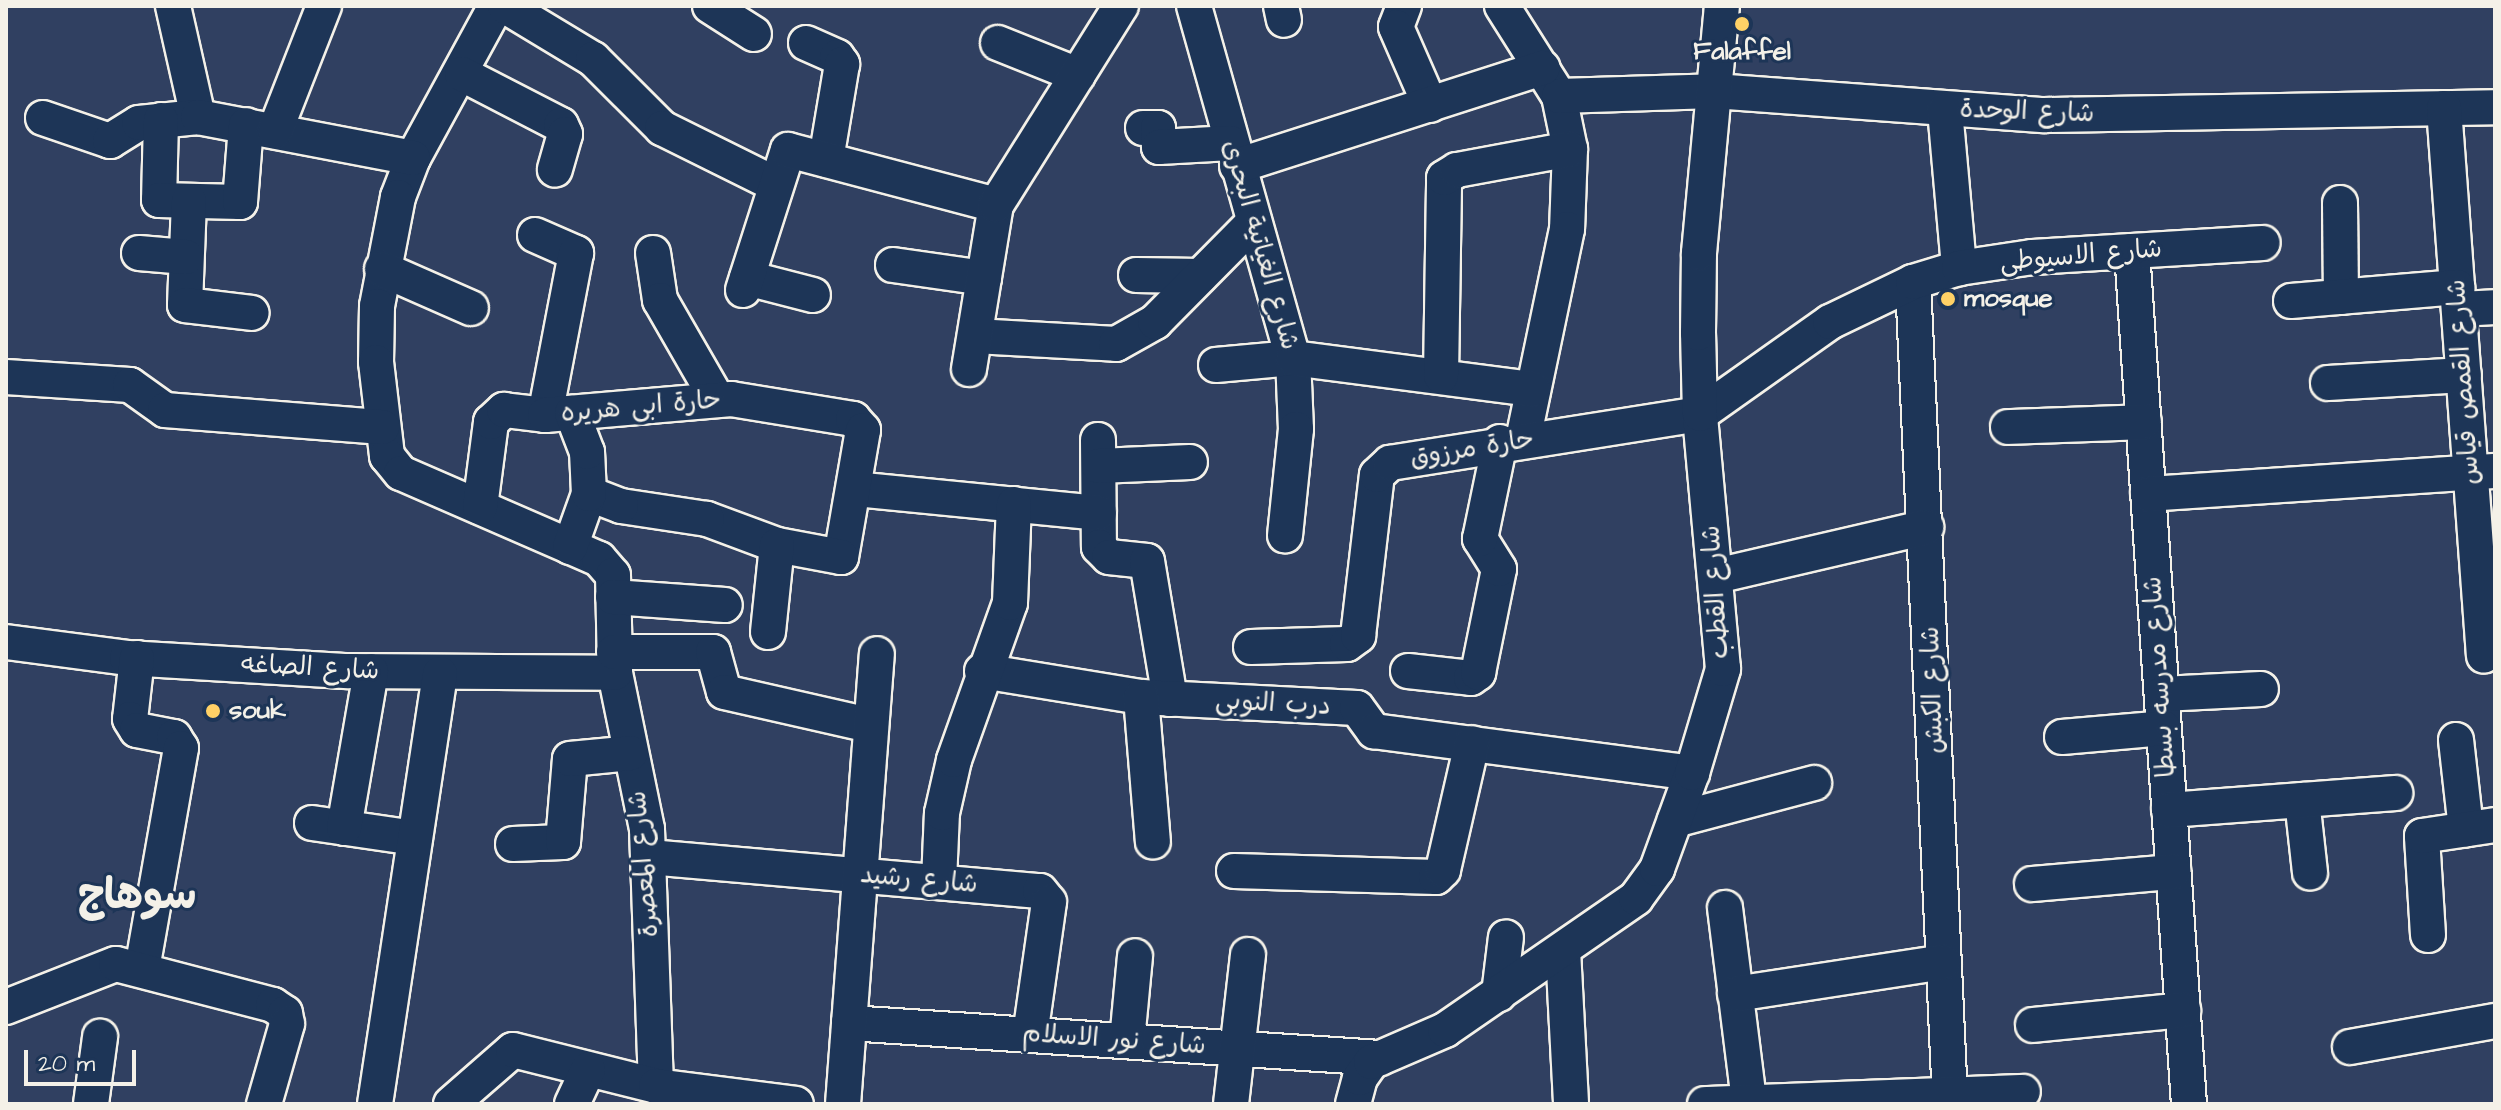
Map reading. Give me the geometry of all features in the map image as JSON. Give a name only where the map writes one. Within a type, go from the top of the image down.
[{"type":"street","points":[[173,6],[198,117]]},
{"type":"street","points":[[161,120],[156,197],[240,202],[260,128],[324,6]]},
{"type":"street","points":[[496,6],[462,74],[413,158],[398,197],[382,269],[376,362],[382,427],[392,465],[607,566],[613,597],[725,605]]},
{"type":"street","points":[[505,6],[593,59],[662,128],[775,184]]},
{"type":"street","points":[[710,6],[754,34]]},
{"type":"street","points":[[1121,6],[996,205],[972,353],[1116,344],[1155,322],[1254,222]]},
{"type":"street","name":"شارع الغياتية البحرى","points":[[1194,6],[1293,358],[1296,429],[1285,535]]},
{"type":"street","points":[[1404,6],[1396,27],[1430,105]]},
{"type":"street","points":[[1408,671],[1471,678],[1478,673],[1499,569],[1480,539],[1512,441],[1533,389],[1567,229],[1570,149],[1551,82],[1502,6]]},
{"type":"street","name":"شارع القطب","points":[[1380,1058],[1427,1040],[1499,994],[1636,898],[1657,869],[1692,773],[1723,669],[1700,414],[1699,253],[1722,6]]},
{"type":"street","points":[[806,43],[842,64],[826,160]]},
{"type":"street","points":[[998,43],[1078,75]]},
{"type":"street","points":[[462,74],[561,125],[565,134],[555,170]]},
{"type":"street","name":"شارع الوحدة","points":[[1143,128],[1158,128],[1159,147],[1234,154],[1430,105],[1551,82],[1714,91],[1945,110],[2142,115],[2495,107]]},
{"type":"street","name":"شارع القمص قياس","points":[[2444,108],[2464,375],[2483,472],[2487,579],[2484,656]]},
{"type":"street","points":[[1945,110],[1959,268]]},
{"type":"street","points":[[43,118],[110,141],[135,125],[198,117],[413,158]]},
{"type":"street","points":[[1441,376],[1444,178],[1457,170],[1570,149]]},
{"type":"street","points":[[813,295],[745,284],[788,150],[996,205]]},
{"type":"street","points":[[189,201],[185,305],[252,313]]},
{"type":"street","points":[[2340,203],[2341,297]]},
{"type":"street","points":[[535,235],[576,253],[559,414],[587,452],[589,494],[570,547]]},
{"type":"street","name":"شارع الاسيوطى","points":[[1700,414],[1830,322],[1913,282],[1959,268],[2132,251],[2263,243]]},
{"type":"street","name":"شارع مدرسه بسطا","points":[[2132,251],[2189,1104]]},
{"type":"street","points":[[139,253],[186,257]]},
{"type":"street","points":[[653,253],[660,300],[717,399]]},
{"type":"street","points":[[893,265],[984,278]]},
{"type":"street","points":[[382,269],[471,308]]},
{"type":"street","points":[[1136,275],[1200,276]]},
{"type":"street","name":"شارع الكبش","points":[[1913,282],[1950,1099]]},
{"type":"street","points":[[2291,301],[2341,297],[2458,298],[2495,307]]},
{"type":"street","points":[[1216,365],[1293,358],[1533,389]]},
{"type":"street","points":[[2328,383],[2464,375]]},
{"type":"street","points":[[6,377],[130,385],[165,410],[382,427]]},
{"type":"street","name":"حارة ابى هريره","points":[[480,507],[495,417],[504,410],[559,414],[717,399],[859,423],[863,430],[855,489]]},
{"type":"street","name":"حارة مرزوق","points":[[1251,647],[1354,641],[1361,628],[1382,466],[1512,441],[1700,414]]},
{"type":"street","points":[[2008,427],[2144,422]]},
{"type":"street","points":[[1153,842],[1155,698],[1149,565],[1143,559],[1109,557],[1101,551],[1098,453],[1190,462]]},
{"type":"street","points":[[2148,494],[2483,472]]},
{"type":"street","points":[[589,494],[621,506],[707,519],[777,545],[841,557],[855,489],[1099,513]]},
{"type":"street","points":[[939,881],[942,813],[982,671],[1010,603],[1014,504]]},
{"type":"street","points":[[1716,576],[1926,527]]},
{"type":"street","points":[[768,632],[777,545]]},
{"type":"street","name":"شارع المعصرة","points":[[613,597],[615,662],[649,857],[656,1086]]},
{"type":"street","name":"شارع الصاغه","points":[[6,642],[137,658],[440,674],[713,652],[724,692],[869,725]]},
{"type":"street","points":[[843,1104],[869,725],[877,654]]},
{"type":"street","points":[[137,658],[130,719],[137,730],[174,737],[181,748],[142,970]]},
{"type":"street","points":[[371,671],[328,825],[415,838]]},
{"type":"street","name":"درب النوبى","points":[[982,671],[1155,698],[1357,708],[1364,712],[1370,730],[1692,773]]},
{"type":"street","points":[[375,1104],[440,674]]},
{"type":"street","points":[[2162,694],[2261,689]]},
{"type":"street","points":[[2062,737],[2164,728]]},
{"type":"street","points":[[2428,935],[2420,840],[2480,827],[2456,740]]},
{"type":"street","points":[[1234,871],[1436,877],[1443,870],[1472,743]]},
{"type":"street","points":[[513,844],[564,841],[570,759],[631,753]]},
{"type":"street","points":[[1675,820],[1814,783]]},
{"type":"street","points":[[2169,810],[2395,793]]},
{"type":"street","points":[[2302,800],[2310,873]]},
{"type":"street","name":"شارع رشيد","points":[[649,857],[939,881],[1047,896],[1030,1035]]},
{"type":"street","points":[[2032,884],[2173,872]]},
{"type":"street","points":[[1725,908],[1749,1102]]},
{"type":"street","points":[[1499,994],[1506,937]]},
{"type":"street","points":[[1563,950],[1571,1104]]},
{"type":"street","points":[[1231,1104],[1248,955]]},
{"type":"street","points":[[1127,1041],[1135,956]]},
{"type":"street","points":[[1735,994],[1944,962]]},
{"type":"street","points":[[6,1007],[100,966],[116,964],[285,1013],[287,1024],[264,1104]]},
{"type":"street","points":[[2033,1025],[2183,1010]]},
{"type":"street","points":[[2350,1047],[2495,1021]]},
{"type":"street","name":"شارع نور الاسلام","points":[[849,1023],[1380,1058]]},
{"type":"street","points":[[91,1104],[100,1037]]},
{"type":"street","points":[[451,1104],[513,1050],[656,1086],[695,1099],[796,1104]]},
{"type":"street","points":[[1353,1104],[1360,1078],[1380,1058]]},
{"type":"street","points":[[572,1104],[588,1070]]},
{"type":"street","points":[[1705,1104],[1950,1099],[2023,1092]]},
{"type":"place","name":"Falaffel","points":[[1742,24]]},
{"type":"place","name":"mosque","points":[[1948,299]]},
{"type":"place","name":"souk","points":[[213,711]]},
{"type":"district","name":"سوهاج","points":[[137,896]]}]
